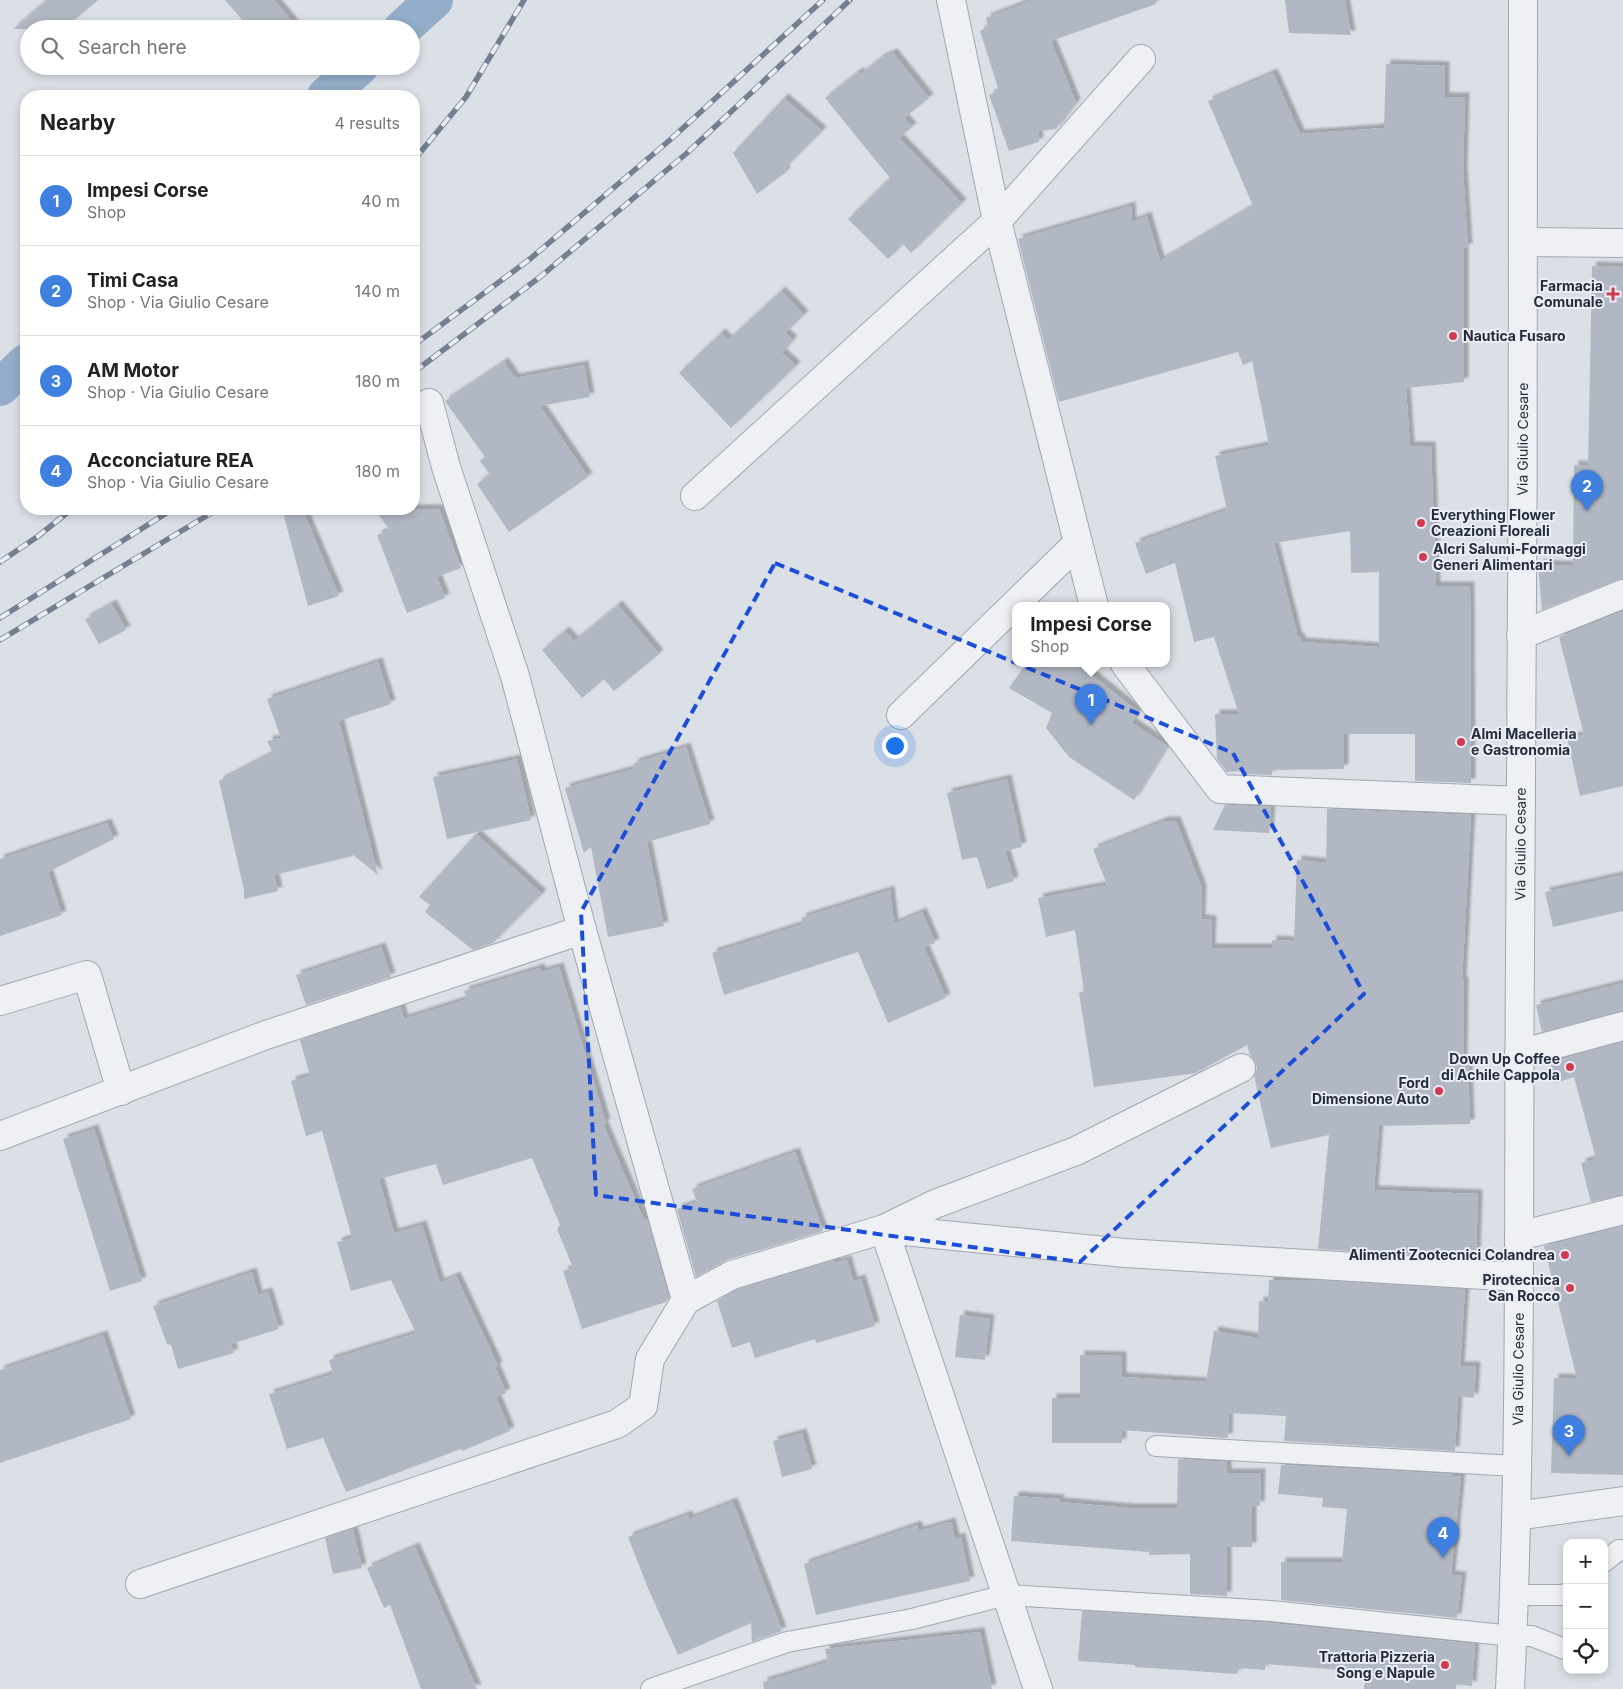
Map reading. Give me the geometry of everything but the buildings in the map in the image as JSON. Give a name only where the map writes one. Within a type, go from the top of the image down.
[{"type":"street","points":[[951,0],[997,220],[1093,602]]},
{"type":"street","name":"Via Giulio Cesare","points":[[1510,1689],[1516,1516],[1519,1236],[1521,635],[1525,242],[1522,0]]},
{"type":"street","points":[[695,496],[997,220],[1141,59]]},
{"type":"street","points":[[1525,242],[1623,244]]},
{"type":"street","points":[[429,404],[446,467],[515,676],[582,930],[686,1300]]},
{"type":"street","points":[[1018,602],[1078,544]]},
{"type":"street","points":[[1521,635],[1623,594]]},
{"type":"street","points":[[901,715],[1012,608]]},
{"type":"street","points":[[1127,667],[1220,789],[1521,802]]},
{"type":"street","points":[[0,1136],[266,1035],[582,930]]},
{"type":"street","points":[[0,1000],[87,976],[121,1091]]},
{"type":"street","points":[[1519,1054],[1623,1026]]},
{"type":"street","points":[[140,1584],[617,1424],[643,1406],[650,1359],[686,1300],[732,1275],[884,1229],[935,1204],[1076,1151],[1241,1068]]},
{"type":"street","points":[[1519,1236],[1623,1210]]},
{"type":"street","points":[[884,1229],[1125,1253],[1518,1277]]},
{"type":"street","points":[[884,1229],[1038,1689]]},
{"type":"street","points":[[1516,1516],[1623,1500]]},
{"type":"lane","points":[[1156,1446],[1516,1466]]},
{"type":"lane","points":[[651,1689],[787,1642],[912,1619],[1006,1594],[1271,1611],[1513,1636],[1532,1636],[1563,1648]]},
{"type":"lane","points":[[1514,1595],[1563,1595]]},
{"type":"highlighted area","points":[[775,563],[1233,753],[1364,994],[1080,1262],[596,1195],[581,912]]},
{"type":"waterway","points":[[412,20],[434,0]]},
{"type":"waterway","points":[[333,90],[350,75]]},
{"type":"waterway","points":[[0,387],[20,369]]},
{"type":"railway","points":[[420,153],[466,97],[524,0]]},
{"type":"railway","points":[[420,341],[530,259],[671,139],[823,0]]},
{"type":"railway","points":[[420,367],[540,277],[687,153],[850,0]]},
{"type":"railway","points":[[0,562],[37,537],[64,515]]},
{"type":"railway","points":[[0,618],[163,515]]},
{"type":"railway","points":[[0,640],[208,515]]},
{"type":"place","name":"Farmacia Comunale","points":[[1613,294]]},
{"type":"place","name":"Nautica Fusaro","points":[[1453,336]]},
{"type":"place","name":"Timi Casa","points":[[1587,511]]},
{"type":"place","name":"Everything Flower Creazioni Floreali","points":[[1421,523]]},
{"type":"place","name":"Alcri Salumi-Formaggi Generi Alimentari","points":[[1423,557]]},
{"type":"place","name":"Impesi Corse","points":[[1091,725]]},
{"type":"place","name":"Almi Macelleria e Gastronomia","points":[[1461,742]]},
{"type":"place","name":"Down Up Coffee di Achile Cappola","points":[[1570,1067]]},
{"type":"place","name":"Ford Dimensione Auto","points":[[1439,1091]]},
{"type":"place","name":"Alimenti Zootecnici Colandrea","points":[[1565,1255]]},
{"type":"place","name":"Pirotecnica San Rocco","points":[[1570,1288]]},
{"type":"place","name":"AM Motor","points":[[1569,1456]]},
{"type":"place","name":"Acconciature REA","points":[[1443,1558]]},
{"type":"place","name":"Trattoria Pizzeria Song e Napule","points":[[1445,1665]]}]
